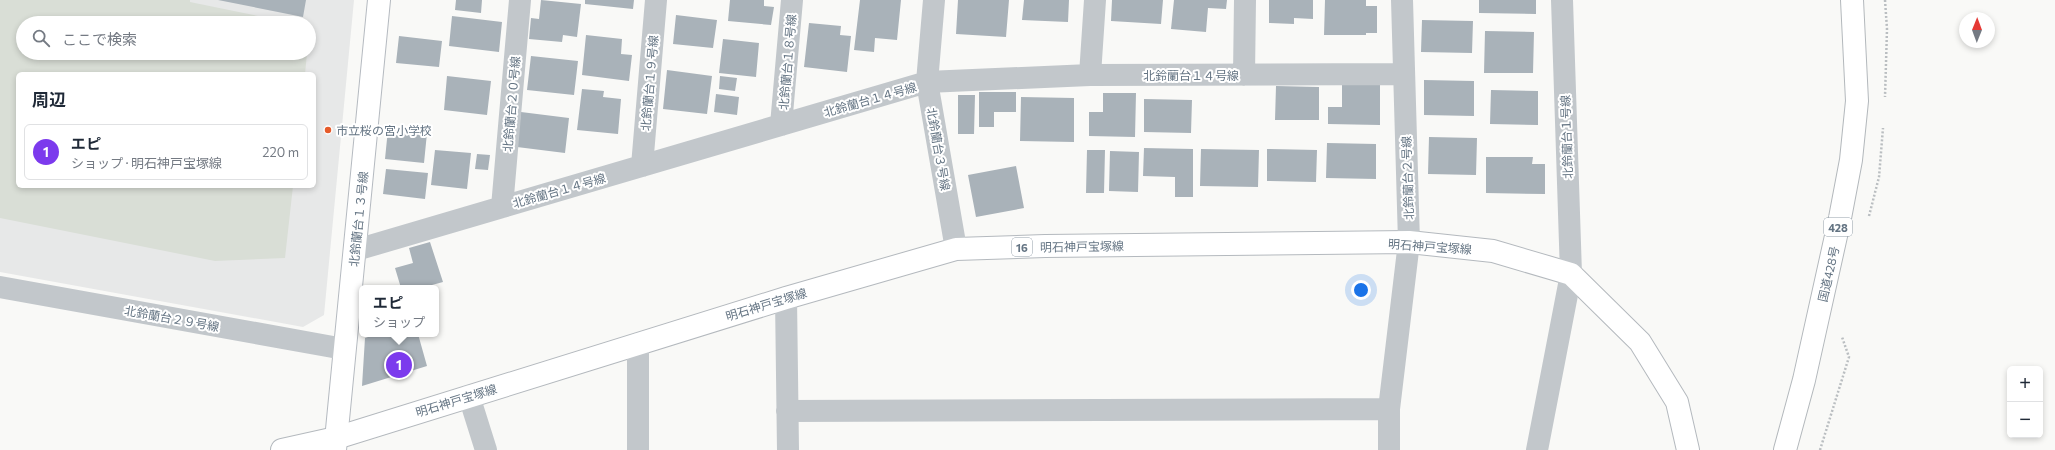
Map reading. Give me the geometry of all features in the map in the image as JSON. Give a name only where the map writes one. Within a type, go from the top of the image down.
[{"type":"main road","name":"北鈴蘭台１３号線","points":[[336,444],[344,349],[356,250],[379,0]]},
{"type":"main road","name":"国道428号","points":[[1785,450],[1804,380],[1840,218],[1851,160],[1857,100],[1852,0]]},
{"type":"main road","name":"明石神戸宝塚線","points":[[282,450],[336,444],[469,396],[786,298],[956,249],[1045,246],[1409,242],[1493,251],[1571,274],[1640,342],[1677,402],[1688,450]]},
{"type":"street","name":"北鈴蘭台２０号線","points":[[502,207],[520,0]]},
{"type":"street","name":"北鈴蘭台１９号線","points":[[642,166],[656,0]]},
{"type":"street","name":"北鈴蘭台１８号線","points":[[781,125],[792,0]]},
{"type":"street","name":"北鈴蘭台３号線","points":[[934,0],[927,82],[956,249]]},
{"type":"street","points":[[1090,75],[1095,0]]},
{"type":"street","points":[[1244,75],[1245,0]]},
{"type":"street","name":"北鈴蘭台２号線","points":[[1389,450],[1389,409],[1409,242],[1402,0]]},
{"type":"street","name":"北鈴蘭台１号線","points":[[1537,450],[1571,274],[1562,0]]},
{"type":"street","name":"北鈴蘭台１４号線","points":[[356,250],[927,82],[1090,75],[1403,74]]},
{"type":"street","name":"北鈴蘭台２９号線","points":[[0,287],[344,349]]},
{"type":"street","points":[[786,298],[788,450]]},
{"type":"street","points":[[638,344],[638,450]]},
{"type":"street","points":[[469,396],[486,450]]},
{"type":"street","points":[[787,411],[1389,409]]},
{"type":"shaded area","name":"市立桜の宮小学校","points":[[0,0],[354,0],[324,315],[303,327],[0,272]]},
{"type":"shaded area","points":[[0,0],[190,0],[190,2],[258,16],[16,16],[16,60],[306,60],[305,72],[16,72],[16,188],[293,188],[285,258],[215,261],[0,218]]},
{"type":"building","points":[[218,0],[306,0],[303,16]]},
{"type":"building","points":[[456,0],[482,0],[481,13],[455,10]]},
{"type":"building","points":[[541,0],[581,4],[577,37],[563,35],[562,42],[529,39],[531,18],[539,19]]},
{"type":"building","points":[[585,0],[634,0],[633,9],[585,4]]},
{"type":"building","points":[[730,0],[764,0],[764,6],[774,7],[771,25],[728,21]]},
{"type":"building","points":[[860,0],[901,0],[897,40],[875,38],[874,52],[854,50]]},
{"type":"building","points":[[958,0],[1009,0],[1006,37],[956,34]]},
{"type":"building","points":[[1024,0],[1069,0],[1068,22],[1022,20]]},
{"type":"building","points":[[1112,0],[1163,0],[1161,24],[1111,21]]},
{"type":"building","points":[[1174,0],[1227,0],[1226,9],[1208,8],[1206,32],[1171,29]]},
{"type":"building","points":[[1269,0],[1313,0],[1313,19],[1294,18],[1294,24],[1269,23]]},
{"type":"building","points":[[1325,0],[1366,0],[1366,6],[1377,6],[1377,33],[1366,33],[1366,35],[1324,35]]},
{"type":"building","points":[[1479,0],[1536,0],[1536,14],[1479,13]]},
{"type":"building","points":[[676,15],[717,20],[713,48],[673,44]]},
{"type":"building","points":[[452,16],[502,22],[499,52],[449,46]]},
{"type":"building","points":[[1422,20],[1473,21],[1472,53],[1421,52]]},
{"type":"building","points":[[809,23],[841,26],[840,35],[851,36],[847,72],[804,67]]},
{"type":"building","points":[[1485,31],[1534,32],[1533,73],[1484,73]]},
{"type":"building","points":[[586,35],[622,39],[621,54],[632,55],[629,81],[582,75]]},
{"type":"building","points":[[399,36],[442,41],[439,67],[396,63]]},
{"type":"building","points":[[723,39],[759,43],[756,77],[719,73]]},
{"type":"building","points":[[531,56],[578,61],[574,95],[527,90]]},
{"type":"building","points":[[667,70],[712,76],[707,114],[663,109]]},
{"type":"building","points":[[447,76],[491,81],[487,115],[444,110]]},
{"type":"building","points":[[720,76],[737,78],[735,91],[719,89]]},
{"type":"building","points":[[1424,80],[1474,81],[1474,116],[1424,115]]},
{"type":"building","points":[[1342,84],[1380,84],[1380,125],[1328,124],[1328,107],[1342,107]]},
{"type":"building","points":[[1276,86],[1319,87],[1319,120],[1275,120]]},
{"type":"building","points":[[582,89],[604,91],[603,97],[621,99],[618,134],[577,130]]},
{"type":"building","points":[[1491,90],[1538,91],[1538,125],[1490,124]]},
{"type":"building","points":[[979,92],[1016,92],[1016,112],[994,112],[994,127],[979,127]]},
{"type":"building","points":[[1103,93],[1136,93],[1135,137],[1089,136],[1089,112],[1103,112]]},
{"type":"building","points":[[716,94],[739,97],[737,115],[714,112]]},
{"type":"building","points":[[958,95],[975,95],[974,134],[958,134]]},
{"type":"building","points":[[1021,97],[1074,98],[1074,142],[1020,141]]},
{"type":"building","points":[[1144,99],[1192,100],[1191,133],[1144,132]]},
{"type":"building","points":[[521,112],[569,118],[565,153],[517,147]]},
{"type":"building","points":[[388,129],[427,133],[424,163],[385,159]]},
{"type":"building","points":[[1429,137],[1477,138],[1476,175],[1428,174]]},
{"type":"building","points":[[1327,143],[1376,144],[1376,179],[1326,178]]},
{"type":"building","points":[[1144,148],[1193,149],[1193,197],[1175,197],[1175,177],[1143,176]]},
{"type":"building","points":[[1201,149],[1259,150],[1258,187],[1200,186]]},
{"type":"building","points":[[1267,149],[1317,150],[1316,182],[1267,181]]},
{"type":"building","points":[[435,150],[471,153],[467,189],[431,185]]},
{"type":"building","points":[[1087,150],[1105,150],[1104,193],[1086,193]]},
{"type":"building","points":[[1110,151],[1139,152],[1138,192],[1109,191]]},
{"type":"building","points":[[477,154],[490,155],[488,170],[475,169]]},
{"type":"building","points":[[1486,157],[1533,157],[1532,164],[1545,164],[1545,194],[1486,193]]},
{"type":"building","points":[[1016,166],[1024,208],[976,217],[968,175]]},
{"type":"building","points":[[386,169],[428,173],[425,199],[383,194]]},
{"type":"building","points":[[430,242],[443,282],[432,285],[400,285],[395,268],[413,263],[409,248]]},
{"type":"building","points":[[419,337],[427,366],[362,386],[365,338]]},
{"type":"place","name":"市立桜の宮小学校","points":[[328,130]]},
{"type":"place","name":"エピ","points":[[399,365]]}]
